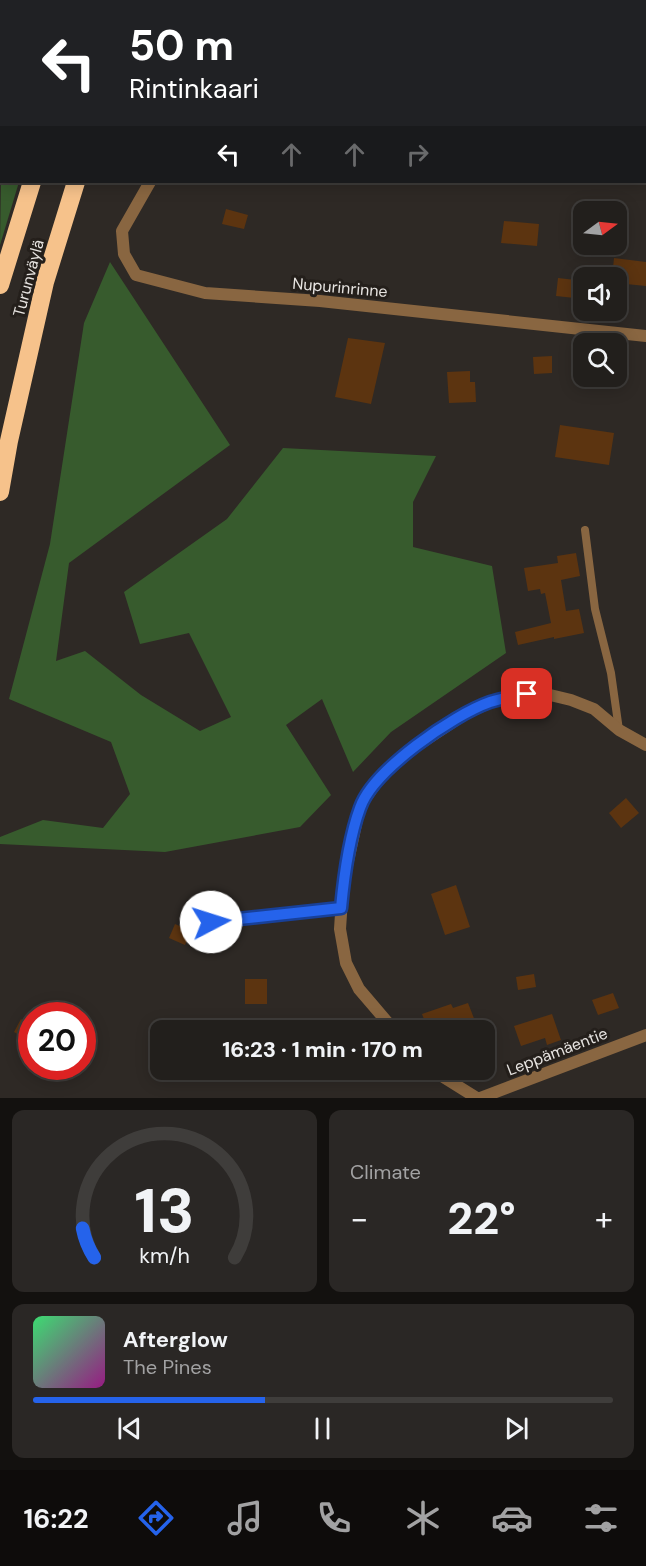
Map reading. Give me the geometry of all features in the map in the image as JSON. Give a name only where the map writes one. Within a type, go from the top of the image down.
[{"type":"highway","name":"Turunväylä","points":[[0,285],[32,183]]},
{"type":"highway","name":"Turunväylä","points":[[0,492],[9,441],[45,282],[76,183]]},
{"type":"street","name":"Nupurinrinne","points":[[149,183],[122,231],[124,254],[135,275],[206,293],[320,301],[646,336]]},
{"type":"street","points":[[385,1020],[359,989],[346,963],[340,929],[345,874],[360,806],[381,776],[409,751],[440,730],[491,702],[527,694],[546,694],[572,700],[594,709],[619,730],[646,745]]},
{"type":"street","name":"Leppämäentie","points":[[478,1098],[646,1035]]},
{"type":"street","points":[[448,1080],[478,1098]]},
{"type":"lane","points":[[585,530],[595,609],[611,673],[619,730]]},
{"type":"lane","points":[[211,922],[341,908]]},
{"type":"green space","points":[[1,183],[19,183],[0,245]]},
{"type":"green space","points":[[110,262],[230,445],[69,563],[56,661],[85,651],[141,695],[200,731],[231,717],[189,633],[140,644],[124,592],[227,519],[283,448],[436,456],[413,502],[413,547],[492,566],[506,653],[391,732],[353,772],[322,699],[286,725],[331,795],[300,827],[165,852],[0,844],[0,837],[43,820],[103,828],[130,794],[111,742],[9,699],[50,544],[84,323]]},
{"type":"building","points":[[226,209],[248,215],[244,229],[222,224]]},
{"type":"building","points":[[504,221],[539,224],[537,246],[501,243]]},
{"type":"building","points":[[614,258],[646,262],[646,286],[627,284],[627,267],[613,267]]},
{"type":"building","points":[[558,278],[573,280],[573,298],[556,296]]},
{"type":"building","points":[[348,338],[385,343],[371,404],[335,397]]},
{"type":"building","points":[[552,356],[552,373],[534,374],[533,357]]},
{"type":"building","points":[[470,371],[470,382],[475,382],[476,402],[449,403],[447,372]]},
{"type":"building","points":[[560,425],[614,433],[609,465],[555,457]]},
{"type":"building","points":[[576,553],[580,576],[561,580],[566,611],[579,609],[584,633],[518,645],[515,632],[551,623],[545,593],[541,594],[540,589],[528,591],[524,568],[558,563],[557,556]]},
{"type":"building","points":[[626,798],[639,813],[621,828],[609,813]]},
{"type":"building","points":[[456,885],[470,927],[445,935],[431,894]]},
{"type":"building","points":[[175,924],[191,931],[185,945],[169,938]]},
{"type":"building","points":[[534,974],[536,987],[518,990],[516,977]]},
{"type":"building","points":[[245,979],[267,979],[267,1004],[245,1004]]},
{"type":"building","points":[[613,993],[619,1008],[598,1015],[592,1000]]},
{"type":"building","points":[[468,1003],[475,1020],[424,1020],[422,1014],[451,1004],[453,1008]]},
{"type":"building","points":[[552,1014],[561,1040],[547,1045],[545,1038],[521,1046],[514,1026]]},
{"type":"route","points":[[211,922],[341,908],[343,884],[360,806],[381,776],[409,751],[465,714],[491,702],[527,694]]}]
